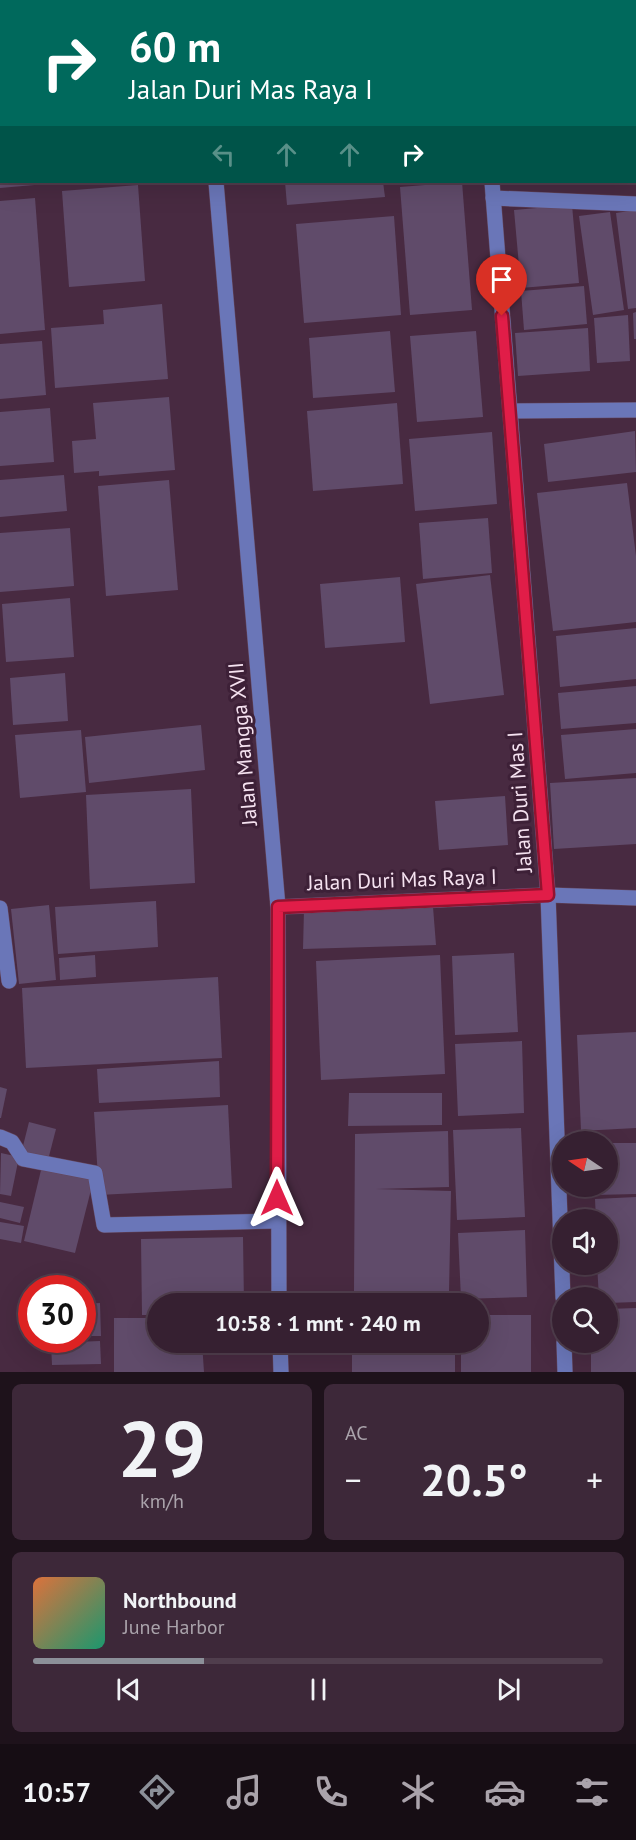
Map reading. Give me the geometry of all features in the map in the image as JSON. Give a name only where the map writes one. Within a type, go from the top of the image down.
[{"type":"street","name":"Jalan Mangga XVII","points":[[216,183],[278,907],[279,1293]]},
{"type":"street","name":"Jalan Duri Mas I","points":[[492,183],[548,895],[563,1287]]},
{"type":"street","points":[[493,198],[636,204]]},
{"type":"street","points":[[510,411],[636,410]]},
{"type":"street","name":"Jalan Duri Mas Raya I","points":[[278,907],[548,895],[636,898]]},
{"type":"street","points":[[0,908],[9,981]]},
{"type":"street","points":[[6,1140],[23,1159],[95,1173],[104,1225],[277,1221]]},
{"type":"street","points":[[280,1353],[281,1372]]},
{"type":"street","points":[[564,1353],[565,1372]]},
{"type":"building","points":[[0,183],[46,183],[46,184],[0,188]]},
{"type":"building","points":[[285,183],[383,183],[385,197],[287,205]]},
{"type":"building","points":[[462,183],[472,310],[410,315],[400,187]]},
{"type":"building","points":[[138,185],[145,281],[69,287],[62,191]]},
{"type":"building","points":[[35,198],[45,330],[0,334],[0,201]]},
{"type":"building","points":[[572,205],[579,283],[521,288],[514,210]]},
{"type":"building","points":[[636,210],[636,308],[628,309],[616,213]]},
{"type":"building","points":[[610,212],[624,310],[593,315],[579,216]]},
{"type":"building","points":[[394,216],[401,315],[304,323],[296,224]]},
{"type":"building","points":[[584,286],[587,324],[524,330],[521,291]]},
{"type":"building","points":[[162,304],[168,379],[55,388],[51,328],[104,324],[103,310]]},
{"type":"building","points":[[636,312],[636,339],[634,339],[633,313]]},
{"type":"building","points":[[628,315],[630,361],[597,363],[594,318]]},
{"type":"building","points":[[588,328],[590,371],[518,376],[515,333]]},
{"type":"building","points":[[390,331],[395,392],[313,398],[309,338]]},
{"type":"building","points":[[476,331],[483,417],[417,422],[410,336]]},
{"type":"building","points":[[42,341],[46,395],[0,399],[0,344]]},
{"type":"building","points":[[169,397],[175,470],[99,476],[99,471],[74,473],[72,441],[96,439],[93,403]]},
{"type":"building","points":[[397,403],[403,484],[313,491],[307,411]]},
{"type":"building","points":[[50,408],[54,462],[0,466],[0,412]]},
{"type":"building","points":[[635,431],[636,472],[548,482],[544,444]]},
{"type":"building","points":[[492,432],[497,504],[415,511],[409,439]]},
{"type":"building","points":[[64,475],[67,511],[0,517],[0,480]]},
{"type":"building","points":[[169,480],[178,590],[106,596],[98,486]]},
{"type":"building","points":[[627,483],[636,556],[636,622],[553,631],[537,493]]},
{"type":"building","points":[[488,518],[492,573],[423,579],[419,523]]},
{"type":"building","points":[[70,528],[74,586],[0,592],[0,533]]},
{"type":"building","points":[[490,575],[504,695],[430,704],[416,584]]},
{"type":"building","points":[[400,577],[405,642],[325,648],[320,584]]},
{"type":"building","points":[[70,598],[74,657],[6,662],[2,604]]},
{"type":"building","points":[[636,628],[636,679],[560,687],[556,636]]},
{"type":"building","points":[[65,673],[68,721],[13,725],[10,678]]},
{"type":"building","points":[[636,686],[636,723],[561,729],[558,693]]},
{"type":"building","points":[[201,725],[205,770],[89,783],[85,737]]},
{"type":"building","points":[[636,729],[636,773],[565,779],[561,735]]},
{"type":"building","points":[[81,730],[86,792],[20,798],[15,735]]},
{"type":"building","points":[[636,778],[636,844],[554,849],[550,783]]},
{"type":"building","points":[[191,789],[195,883],[90,889],[86,795]]},
{"type":"building","points":[[505,796],[508,845],[439,850],[435,801]]},
{"type":"building","points":[[156,901],[158,947],[58,954],[55,907]]},
{"type":"building","points":[[49,905],[56,980],[19,984],[11,909]]},
{"type":"building","points":[[433,907],[436,945],[303,949],[304,910]]},
{"type":"building","points":[[514,953],[518,1032],[455,1035],[452,956]]},
{"type":"building","points":[[95,955],[96,977],[60,980],[59,958]]},
{"type":"building","points":[[440,955],[445,1074],[321,1080],[316,961]]},
{"type":"building","points":[[218,977],[222,1058],[26,1068],[22,988]]},
{"type":"building","points":[[636,1032],[636,1128],[581,1131],[577,1035]]},
{"type":"building","points":[[522,1041],[524,1113],[458,1116],[455,1044]]},
{"type":"building","points":[[219,1061],[220,1097],[99,1103],[97,1069]]},
{"type":"building","points":[[0,1087],[7,1089],[1,1118],[0,1118]]},
{"type":"building","points":[[349,1093],[442,1093],[442,1125],[348,1126]]},
{"type":"building","points":[[228,1105],[232,1188],[99,1195],[94,1112]]},
{"type":"building","points":[[29,1122],[56,1129],[48,1160],[21,1154]]},
{"type":"building","points":[[521,1128],[525,1217],[457,1220],[453,1130]]},
{"type":"building","points":[[448,1131],[449,1187],[376,1189],[451,1191],[449,1293],[354,1291],[355,1134]]},
{"type":"building","points":[[618,1143],[636,1143],[636,1194],[618,1194]]},
{"type":"building","points":[[1,1153],[19,1157],[11,1196],[0,1194]]},
{"type":"building","points":[[42,1166],[94,1178],[75,1253],[24,1241]]},
{"type":"building","points":[[636,1197],[636,1302],[618,1303],[618,1287],[598,1287],[598,1275],[618,1275],[618,1209],[595,1209],[595,1199]]},
{"type":"building","points":[[0,1202],[24,1207],[20,1223],[0,1218]]},
{"type":"building","points":[[0,1222],[24,1226],[21,1243],[0,1239]]},
{"type":"building","points":[[525,1230],[527,1297],[489,1298],[489,1293],[461,1293],[458,1233]]},
{"type":"building","points":[[243,1237],[244,1293],[147,1293],[147,1315],[142,1315],[141,1239]]},
{"type":"building","points":[[96,1303],[100,1303],[101,1336],[96,1336]]},
{"type":"building","points":[[636,1308],[636,1372],[591,1372],[591,1353],[618,1353],[618,1309]]},
{"type":"building","points":[[489,1315],[531,1315],[531,1372],[461,1372],[461,1353],[489,1353]]},
{"type":"building","points":[[114,1318],[147,1318],[147,1353],[203,1353],[204,1372],[114,1372]]},
{"type":"building","points":[[96,1341],[100,1341],[101,1364],[52,1365],[51,1353],[96,1353]]},
{"type":"building","points":[[352,1353],[455,1353],[455,1372],[352,1372]]},
{"type":"route","points":[[277,1198],[278,907],[548,895],[502,316]]}]
